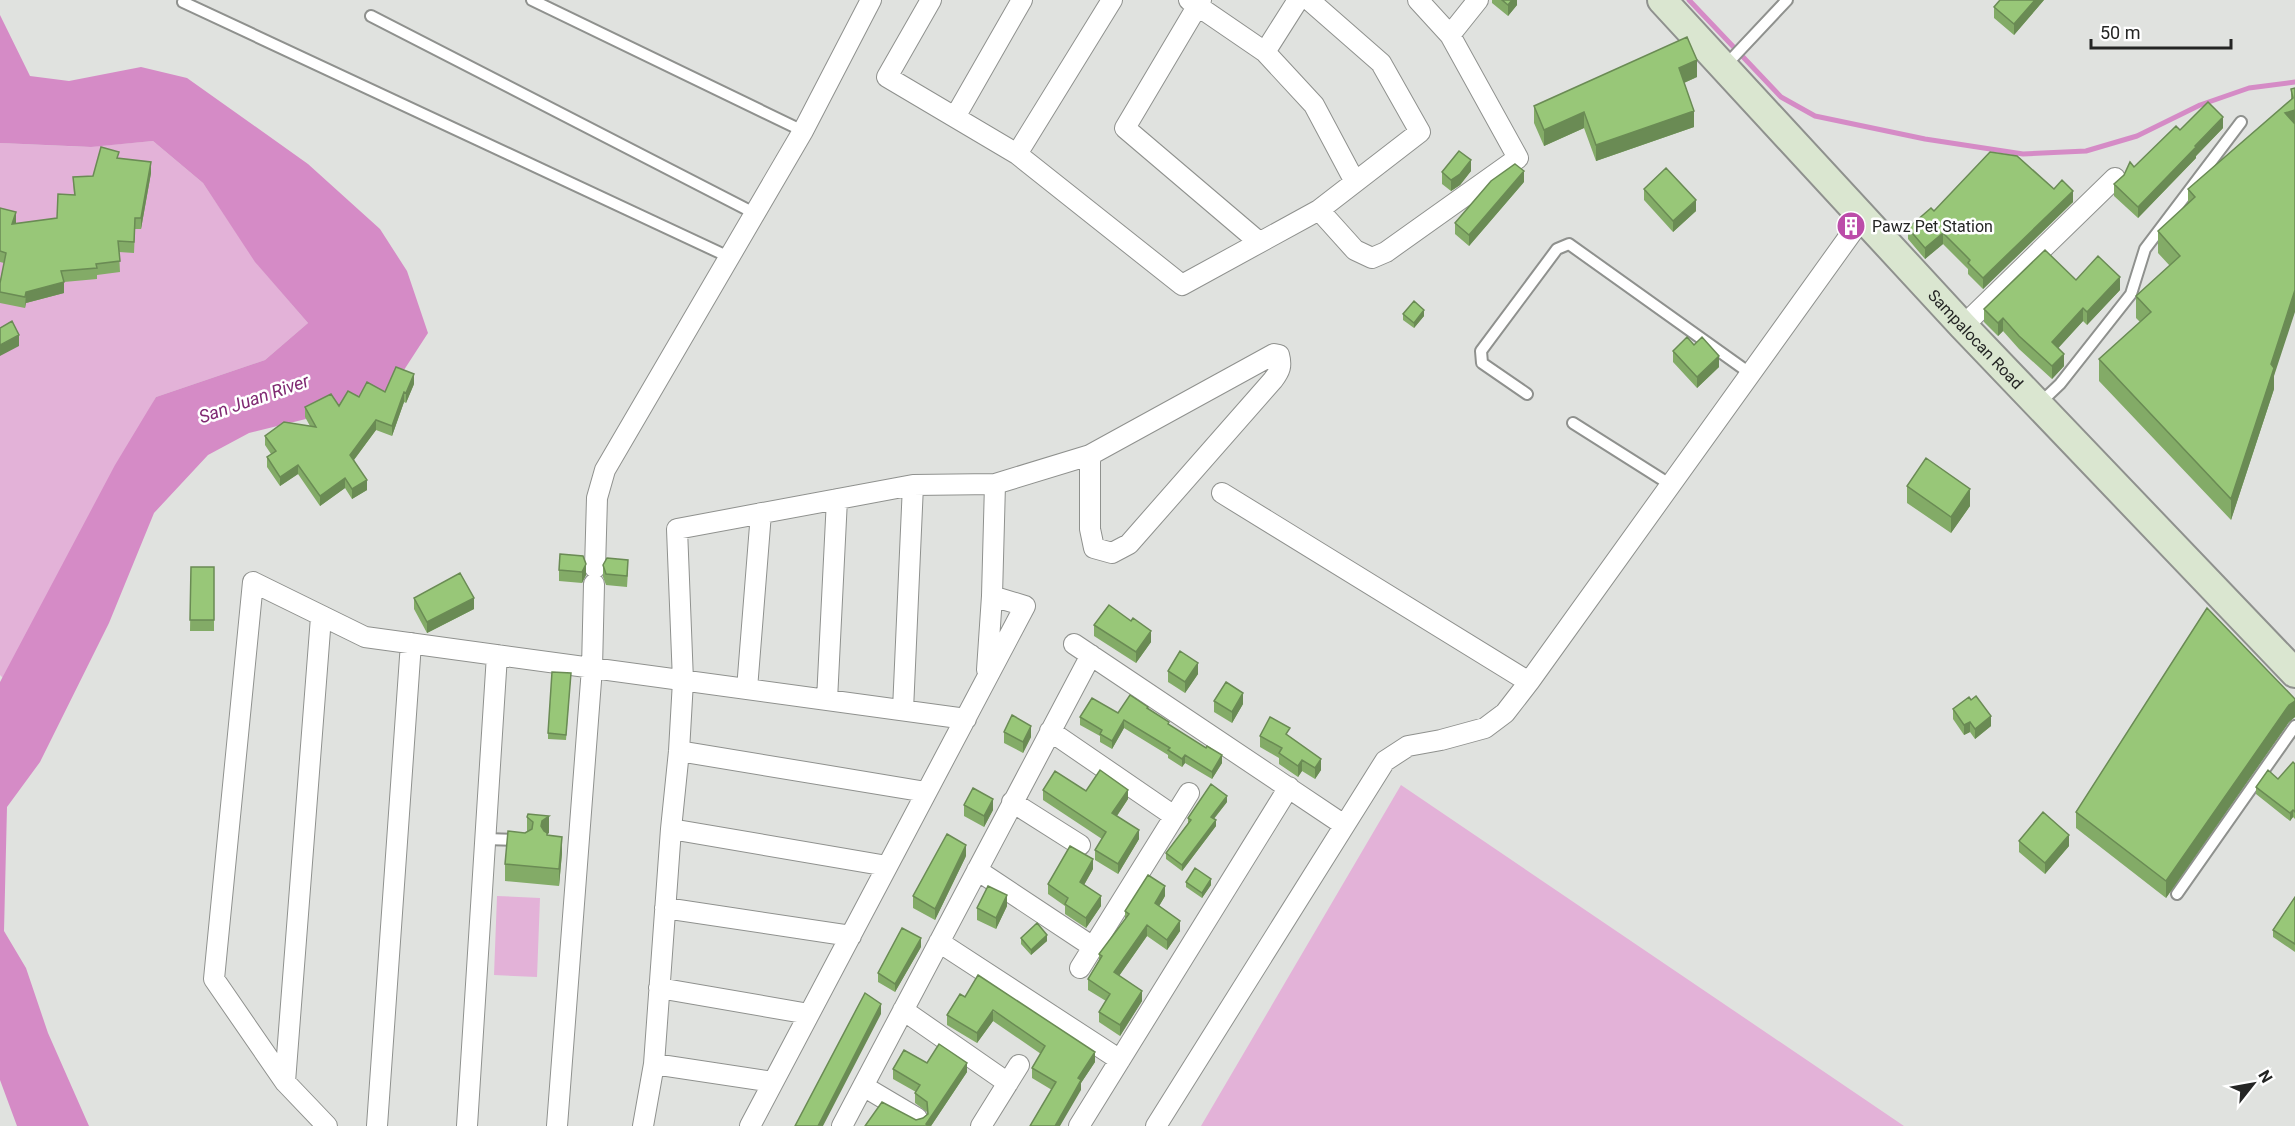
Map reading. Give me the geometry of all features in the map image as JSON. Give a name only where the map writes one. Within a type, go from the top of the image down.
[{"type":"main road","name":"Sampalocan Road","points":[[1662,0],[1963,326],[2295,672]]},
{"type":"street","points":[[557,1126],[574,842],[592,668],[597,498],[605,470],[803,130],[871,0]]},
{"type":"street","points":[[931,0],[887,77],[1017,154],[1182,285],[1319,210],[1420,132],[1381,63],[1310,0]]},
{"type":"street","points":[[955,117],[1022,0]]},
{"type":"street","points":[[1017,154],[1112,0]]},
{"type":"street","points":[[1265,52],[1298,0]]},
{"type":"street","points":[[1319,210],[1355,250],[1372,258],[1386,252],[1518,158],[1450,35],[1418,0]]},
{"type":"street","points":[[1450,35],[1478,0]]},
{"type":"street","points":[[1259,242],[1125,128],[1196,2],[1265,52],[1314,105],[1355,182]]},
{"type":"street","points":[[1963,326],[2115,178]]},
{"type":"street","points":[[1156,1126],[1385,761],[1408,746],[1485,728],[1505,712],[1529,682],[1863,217]]},
{"type":"street","points":[[643,1126],[654,1064],[679,751],[682,681],[677,529],[913,485],[995,484],[1090,454],[1274,354],[1279,355],[1280,370],[1273,380],[1129,544],[1112,553],[1094,548],[1090,529],[1090,454]]},
{"type":"street","points":[[987,677],[995,484]]},
{"type":"street","points":[[903,710],[913,485]]},
{"type":"street","points":[[1222,493],[1529,682]]},
{"type":"street","points":[[827,700],[837,499]]},
{"type":"street","points":[[747,689],[761,513]]},
{"type":"street","points":[[327,1126],[285,1082],[214,979],[253,582],[365,637],[966,719]]},
{"type":"street","points":[[750,1126],[1025,606],[992,596]]},
{"type":"street","points":[[285,1082],[321,617]]},
{"type":"street","points":[[377,1126],[411,643]]},
{"type":"street","points":[[842,1126],[1050,731],[1082,649],[1344,825]]},
{"type":"street","points":[[467,1126],[497,655]]},
{"type":"street","points":[[1050,731],[1174,816]]},
{"type":"street","points":[[679,751],[926,792]]},
{"type":"street","points":[[1079,1126],[1289,787]]},
{"type":"street","points":[[1080,968],[1189,794]]},
{"type":"street","points":[[1012,802],[1080,845]]},
{"type":"street","points":[[671,829],[887,866]]},
{"type":"street","points":[[977,870],[1093,947]]},
{"type":"street","points":[[665,908],[851,936]]},
{"type":"street","points":[[939,942],[1120,1060]]},
{"type":"street","points":[[659,988],[809,1014]]},
{"type":"street","points":[[903,1010],[1008,1083]]},
{"type":"street","points":[[654,1064],[773,1082]]},
{"type":"street","points":[[981,1126],[1019,1065]]},
{"type":"street","points":[[863,1086],[916,1118]]},
{"type":"lane","points":[[532,0],[803,130]]},
{"type":"lane","points":[[1724,67],[1786,0]]},
{"type":"lane","points":[[183,2],[729,256]]},
{"type":"lane","points":[[371,16],[754,213]]},
{"type":"lane","points":[[2038,404],[2060,384],[2131,294],[2145,249],[2241,122]]},
{"type":"lane","points":[[1527,394],[1482,363],[1481,351],[1557,249],[1569,244],[1751,374]]},
{"type":"lane","points":[[1573,423],[1671,485]]},
{"type":"lane","points":[[2177,894],[2295,726]]},
{"type":"lane","points":[[485,839],[526,841]]},
{"type":"shaded area","points":[[153,141],[203,183],[258,265],[308,323],[265,360],[156,397],[3,678],[0,675],[0,143],[88,147]]},
{"type":"shaded area","points":[[1401,785],[1904,1126],[1201,1126]]},
{"type":"shaded area","points":[[497,896],[540,898],[537,977],[494,975]]},
{"type":"water","name":"San Juan River","points":[[0,15],[30,76],[69,81],[141,67],[187,78],[308,164],[380,229],[407,271],[428,333],[391,390],[310,418],[249,433],[208,455],[154,513],[109,623],[40,762],[7,807],[4,931],[26,968],[48,1033],[89,1126],[17,1126],[0,1080],[0,682],[115,465],[156,397],[265,360],[308,323],[255,262],[203,183],[153,141],[91,147],[0,143]]},
{"type":"building","points":[[1502,0],[1512,0],[1508,5]]},
{"type":"building","points":[[2000,0],[2035,0],[2014,24],[1994,7]]},
{"type":"building","points":[[1687,37],[1697,60],[1679,68],[1694,111],[1596,145],[1584,112],[1544,130],[1534,106]]},
{"type":"building","points":[[2295,88],[2295,110],[2285,113],[2295,124],[2295,290],[2271,364],[2274,368],[2231,499],[2099,359],[2151,312],[2136,296],[2180,256],[2158,231],[2195,197],[2188,189],[2293,98],[2291,89]]},
{"type":"building","points":[[2208,102],[2223,117],[2138,207],[2114,184],[2124,175],[2130,162],[2134,167],[2176,126],[2180,130]]},
{"type":"building","points":[[101,147],[119,152],[117,158],[151,162],[141,218],[135,218],[134,242],[118,241],[120,261],[96,264],[97,268],[61,271],[64,282],[26,292],[25,297],[0,292],[6,253],[0,251],[0,208],[16,212],[12,224],[57,218],[58,194],[75,195],[73,177],[93,176]]},
{"type":"building","points":[[1459,151],[1471,160],[1460,174],[1451,180],[1442,172]]},
{"type":"building","points":[[1990,152],[2017,156],[2054,189],[2062,180],[2073,191],[1983,278],[1968,263],[1970,260],[1943,233],[1925,248],[1908,228],[1931,208],[1934,211]]},
{"type":"building","points":[[1515,164],[1524,171],[1469,235],[1455,223],[1491,181]]},
{"type":"building","points":[[1666,168],[1696,200],[1673,221],[1644,189]]},
{"type":"building","points":[[2045,250],[2076,280],[2098,256],[2120,277],[2087,312],[2083,308],[2052,342],[2064,354],[2052,366],[2003,318],[1998,323],[1984,309]]},
{"type":"building","points":[[1414,301],[1424,310],[1414,323],[1403,314]]},
{"type":"building","points":[[12,321],[19,335],[0,345],[0,328]]},
{"type":"building","points":[[1687,337],[1694,345],[1702,337],[1719,356],[1697,377],[1673,351]]},
{"type":"building","points":[[396,367],[414,374],[406,393],[404,392],[392,426],[376,420],[350,455],[367,480],[352,489],[345,478],[320,496],[298,465],[280,477],[267,457],[276,451],[265,436],[284,422],[316,427],[305,407],[331,394],[339,406],[348,391],[359,397],[367,382],[385,392]]},
{"type":"building","points":[[1926,458],[1970,489],[1951,517],[1907,486]]},
{"type":"building","points":[[560,554],[583,556],[586,564],[582,572],[559,570]]},
{"type":"building","points":[[607,558],[628,560],[627,576],[606,574],[603,565]]},
{"type":"building","points":[[191,567],[214,567],[214,620],[190,620]]},
{"type":"building","points":[[460,573],[474,598],[427,622],[414,598]]},
{"type":"building","points":[[1109,605],[1131,621],[1133,618],[1151,631],[1136,652],[1094,625]]},
{"type":"building","points":[[2207,608],[2295,701],[2289,705],[2166,881],[2076,812]]},
{"type":"building","points":[[1180,651],[1198,663],[1185,682],[1168,671]]},
{"type":"building","points":[[552,672],[571,673],[566,735],[548,733]]},
{"type":"building","points":[[1226,682],[1243,693],[1232,712],[1214,701]]},
{"type":"building","points":[[1130,695],[1169,722],[1168,724],[1206,748],[1207,746],[1222,755],[1212,772],[1185,755],[1182,759],[1168,750],[1170,748],[1124,720],[1112,741],[1100,734],[1102,730],[1080,717],[1092,698],[1118,713]]},
{"type":"building","points":[[1976,696],[1991,716],[1975,729],[1970,722],[1964,725],[1953,709],[1969,697],[1971,700]]},
{"type":"building","points":[[1012,715],[1031,726],[1023,742],[1004,732]]},
{"type":"building","points":[[1270,717],[1290,728],[1286,734],[1321,759],[1315,768],[1302,760],[1298,766],[1279,753],[1282,748],[1260,736]]},
{"type":"building","points":[[2293,762],[2295,764],[2295,812],[2293,810],[2290,813],[2256,787],[2268,770],[2278,779]]},
{"type":"building","points":[[1100,770],[1128,790],[1112,813],[1139,830],[1118,864],[1095,850],[1106,832],[1043,790],[1055,771],[1086,791]]},
{"type":"building","points":[[1211,784],[1227,796],[1211,817],[1216,820],[1182,865],[1166,853],[1191,820],[1188,818]]},
{"type":"building","points":[[973,788],[993,799],[984,816],[964,805]]},
{"type":"building","points":[[2043,812],[2069,835],[2045,863],[2019,841]]},
{"type":"building","points":[[528,814],[549,816],[542,821],[541,826],[544,831],[547,835],[562,837],[559,869],[505,864],[508,831],[525,833],[532,829],[533,822],[527,817]]},
{"type":"building","points":[[947,834],[966,845],[935,909],[913,896]]},
{"type":"building","points":[[1070,846],[1093,859],[1080,882],[1101,896],[1086,918],[1065,904],[1068,898],[1048,884]]},
{"type":"building","points":[[1195,868],[1211,879],[1202,893],[1186,882]]},
{"type":"building","points":[[1148,875],[1165,886],[1155,903],[1180,921],[1167,940],[1147,925],[1114,972],[1142,991],[1120,1025],[1099,1012],[1110,994],[1088,979],[1102,956],[1099,954],[1129,914],[1125,911]]},
{"type":"building","points":[[988,886],[1007,895],[996,918],[977,908]]},
{"type":"building","points":[[2295,897],[2295,944],[2273,930]]},
{"type":"building","points":[[1037,923],[1047,935],[1031,950],[1021,938]]},
{"type":"building","points":[[902,928],[921,938],[895,984],[878,973]]},
{"type":"building","points":[[978,975],[1095,1052],[1078,1078],[1081,1080],[1055,1126],[1030,1126],[1056,1082],[1032,1068],[1045,1046],[993,1010],[977,1033],[947,1015],[960,994],[965,997]]},
{"type":"building","points":[[865,993],[881,1004],[818,1126],[795,1126]]},
{"type":"building","points":[[939,1044],[967,1063],[926,1124],[929,1126],[865,1126],[882,1102],[916,1120],[928,1114],[927,1102],[915,1093],[920,1085],[893,1069],[904,1050],[927,1063]]},
{"type":"waterway","points":[[1689,0],[1781,97],[1815,116],[1925,139],[2023,154],[2086,151],[2137,136],[2200,105],[2249,88],[2295,82]]},
{"type":"place","name":"Pawz Pet Station","points":[[1851,226]]}]
